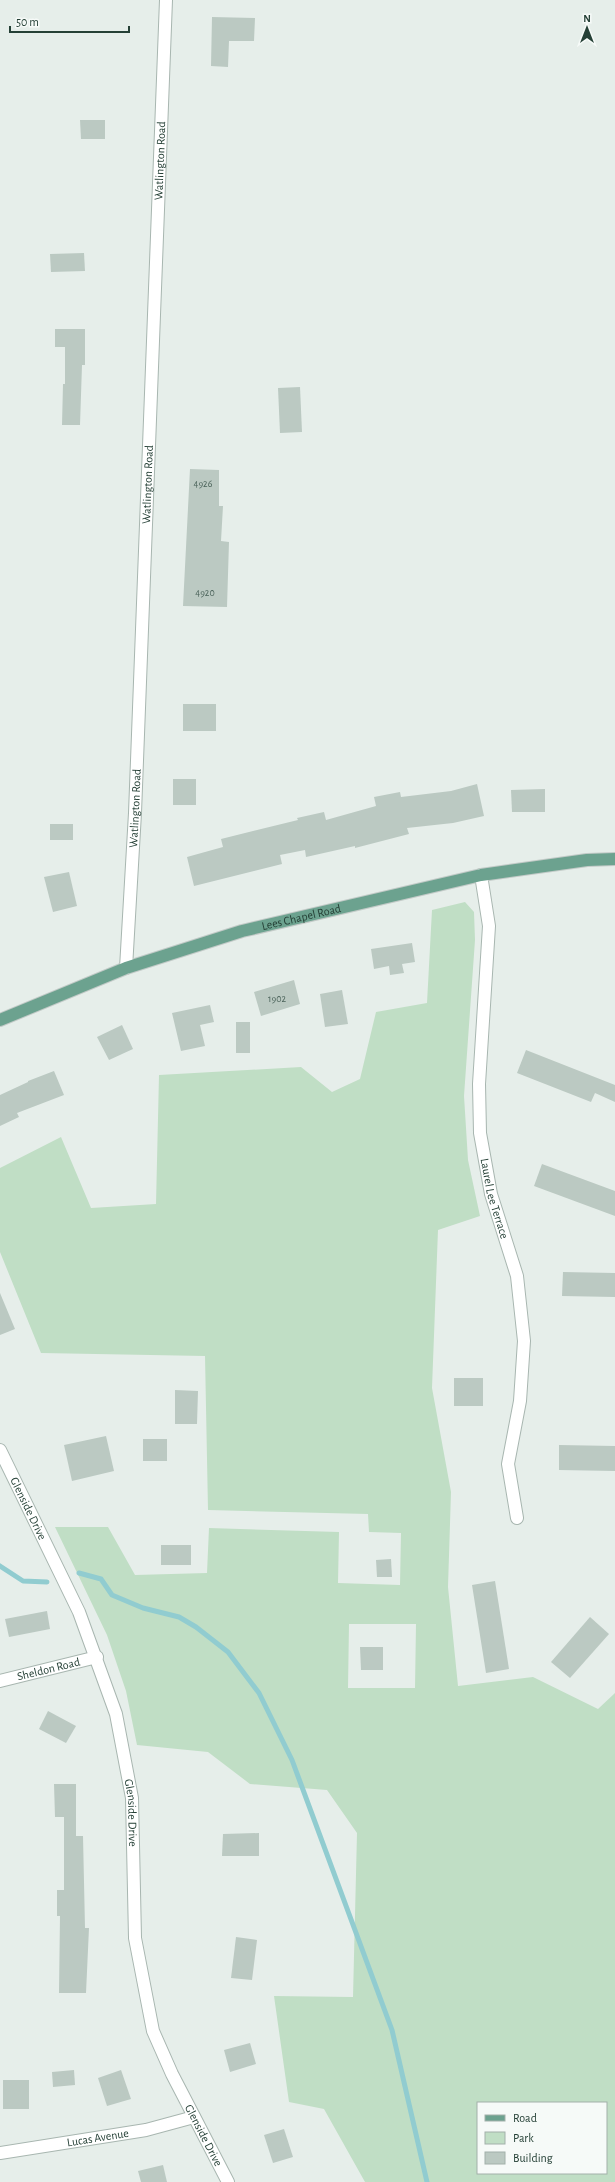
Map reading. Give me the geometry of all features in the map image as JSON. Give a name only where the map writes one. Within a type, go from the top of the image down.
[{"type":"main road","name":"Lees Chapel Road","points":[[0,1020],[126,968],[242,931],[481,875],[587,860],[615,859]]},
{"type":"street","name":"Watlington Road","points":[[126,968],[135,813],[166,0]]},
{"type":"street","name":"Laurel Lee Terrace","points":[[481,875],[489,926],[479,1084],[480,1133],[491,1194],[517,1276],[524,1341],[520,1401],[508,1464],[517,1518]]},
{"type":"street","name":"Glenside Drive","points":[[0,1450],[79,1612],[97,1657],[116,1714],[132,1798],[135,1938],[153,2032],[194,2117],[228,2182]]},
{"type":"street","name":"Sheldon Road","points":[[0,1681],[97,1657]]},
{"type":"street","name":"Lucas Avenue","points":[[0,2153],[146,2130],[194,2117]]},
{"type":"green space","points":[[465,902],[474,912],[475,940],[464,1096],[468,1160],[480,1216],[438,1230],[432,1388],[451,1492],[448,1587],[458,1686],[533,1677],[598,1709],[615,1693],[615,2182],[365,2182],[324,2109],[289,2102],[274,1996],[353,1997],[357,1833],[327,1790],[250,1784],[208,1752],[137,1745],[126,1691],[107,1635],[55,1527],[108,1527],[135,1575],[207,1573],[209,1528],[339,1532],[338,1583],[400,1585],[401,1533],[369,1532],[368,1514],[208,1510],[205,1356],[41,1353],[0,1252],[0,1168],[61,1137],[91,1208],[156,1204],[159,1075],[301,1067],[332,1092],[360,1079],[376,1012],[427,1003],[432,910]],"holes":[[[349,1624],[416,1624],[415,1688],[348,1688]]]},
{"type":"building","points":[[212,17],[255,18],[254,41],[229,41],[228,67],[211,66]]},
{"type":"building","points":[[80,120],[105,120],[105,139],[81,139]]},
{"type":"building","points":[[84,253],[85,271],[51,272],[50,254]]},
{"type":"building","points":[[55,329],[85,329],[85,365],[82,365],[80,425],[62,425],[63,384],[65,384],[65,347],[55,347]]},
{"type":"building","points":[[300,387],[302,432],[280,433],[278,388]]},
{"type":"building","points":[[190,469],[219,470],[219,506],[223,506],[221,541],[229,542],[227,607],[183,606]]},
{"type":"building","points":[[183,704],[216,704],[216,731],[183,731]]},
{"type":"building","points":[[173,779],[196,779],[196,805],[173,805]]},
{"type":"building","points":[[477,784],[484,816],[453,823],[407,828],[409,834],[355,848],[355,846],[306,857],[305,850],[280,855],[282,864],[194,886],[187,857],[223,847],[221,839],[324,812],[326,820],[376,806],[374,797],[400,792],[401,797],[451,791]]},
{"type":"building","points":[[545,789],[545,812],[512,812],[511,790]]},
{"type":"building","points":[[50,824],[73,824],[73,840],[50,840]]},
{"type":"building","points":[[69,872],[77,906],[53,912],[44,877]]},
{"type":"building","points":[[412,943],[415,962],[402,964],[404,973],[390,975],[389,966],[374,969],[371,949]]},
{"type":"building","points":[[294,980],[300,1004],[261,1016],[254,992]]},
{"type":"building","points":[[342,990],[348,1024],[325,1027],[320,994]]},
{"type":"building","points":[[210,1005],[214,1022],[200,1025],[205,1046],[181,1051],[172,1013]]},
{"type":"building","points":[[236,1022],[250,1022],[250,1053],[236,1053]]},
{"type":"building","points":[[122,1025],[133,1049],[109,1060],[97,1037]]},
{"type":"building","points":[[526,1050],[615,1085],[615,1102],[595,1093],[591,1102],[517,1073]]},
{"type":"building","points":[[54,1071],[64,1095],[17,1113],[19,1117],[0,1126],[0,1095],[28,1081]]},
{"type":"building","points":[[542,1164],[615,1191],[615,1216],[534,1186]]},
{"type":"building","points":[[563,1272],[615,1273],[615,1297],[562,1296]]},
{"type":"building","points":[[0,1293],[15,1329],[0,1335]]},
{"type":"building","points":[[454,1378],[483,1378],[483,1406],[454,1406]]},
{"type":"building","points":[[175,1390],[198,1391],[197,1424],[175,1424]]},
{"type":"building","points":[[106,1436],[114,1471],[72,1481],[64,1445]]},
{"type":"building","points":[[143,1439],[167,1439],[167,1461],[143,1461]]},
{"type":"building","points":[[559,1445],[615,1446],[615,1471],[559,1470]]},
{"type":"building","points":[[161,1545],[191,1545],[191,1565],[161,1565]]},
{"type":"building","points":[[391,1559],[392,1577],[377,1577],[376,1560]]},
{"type":"building","points":[[495,1581],[509,1669],[486,1673],[472,1585]]},
{"type":"building","points":[[47,1611],[50,1629],[9,1637],[5,1619]]},
{"type":"building","points":[[590,1617],[609,1634],[570,1678],[551,1662]]},
{"type":"building","points":[[360,1647],[383,1647],[383,1670],[361,1670]]},
{"type":"building","points":[[48,1711],[76,1726],[66,1743],[39,1729]]},
{"type":"building","points":[[54,1784],[76,1784],[76,1836],[83,1836],[85,1928],[89,1928],[86,1993],[59,1993],[60,1916],[57,1916],[57,1890],[64,1890],[64,1817],[55,1817]]},
{"type":"building","points":[[259,1833],[259,1856],[222,1856],[223,1834]]},
{"type":"building","points":[[236,1937],[257,1940],[252,1980],[231,1978]]},
{"type":"building","points":[[250,2043],[256,2064],[230,2072],[224,2050]]},
{"type":"building","points":[[74,2070],[75,2085],[53,2087],[52,2072]]},
{"type":"building","points":[[121,2070],[131,2099],[107,2106],[98,2078]]},
{"type":"building","points":[[3,2080],[29,2080],[29,2109],[3,2109]]},
{"type":"building","points":[[284,2129],[293,2157],[273,2163],[264,2135]]},
{"type":"building","points":[[163,2165],[167,2182],[141,2182],[138,2171]]},
{"type":"waterway","points":[[0,1566],[23,1581],[47,1582]]},
{"type":"waterway","points":[[79,1573],[101,1579],[112,1595],[143,1608],[179,1617],[196,1627],[228,1652],[259,1693],[292,1760],[392,2030],[427,2182]]}]
